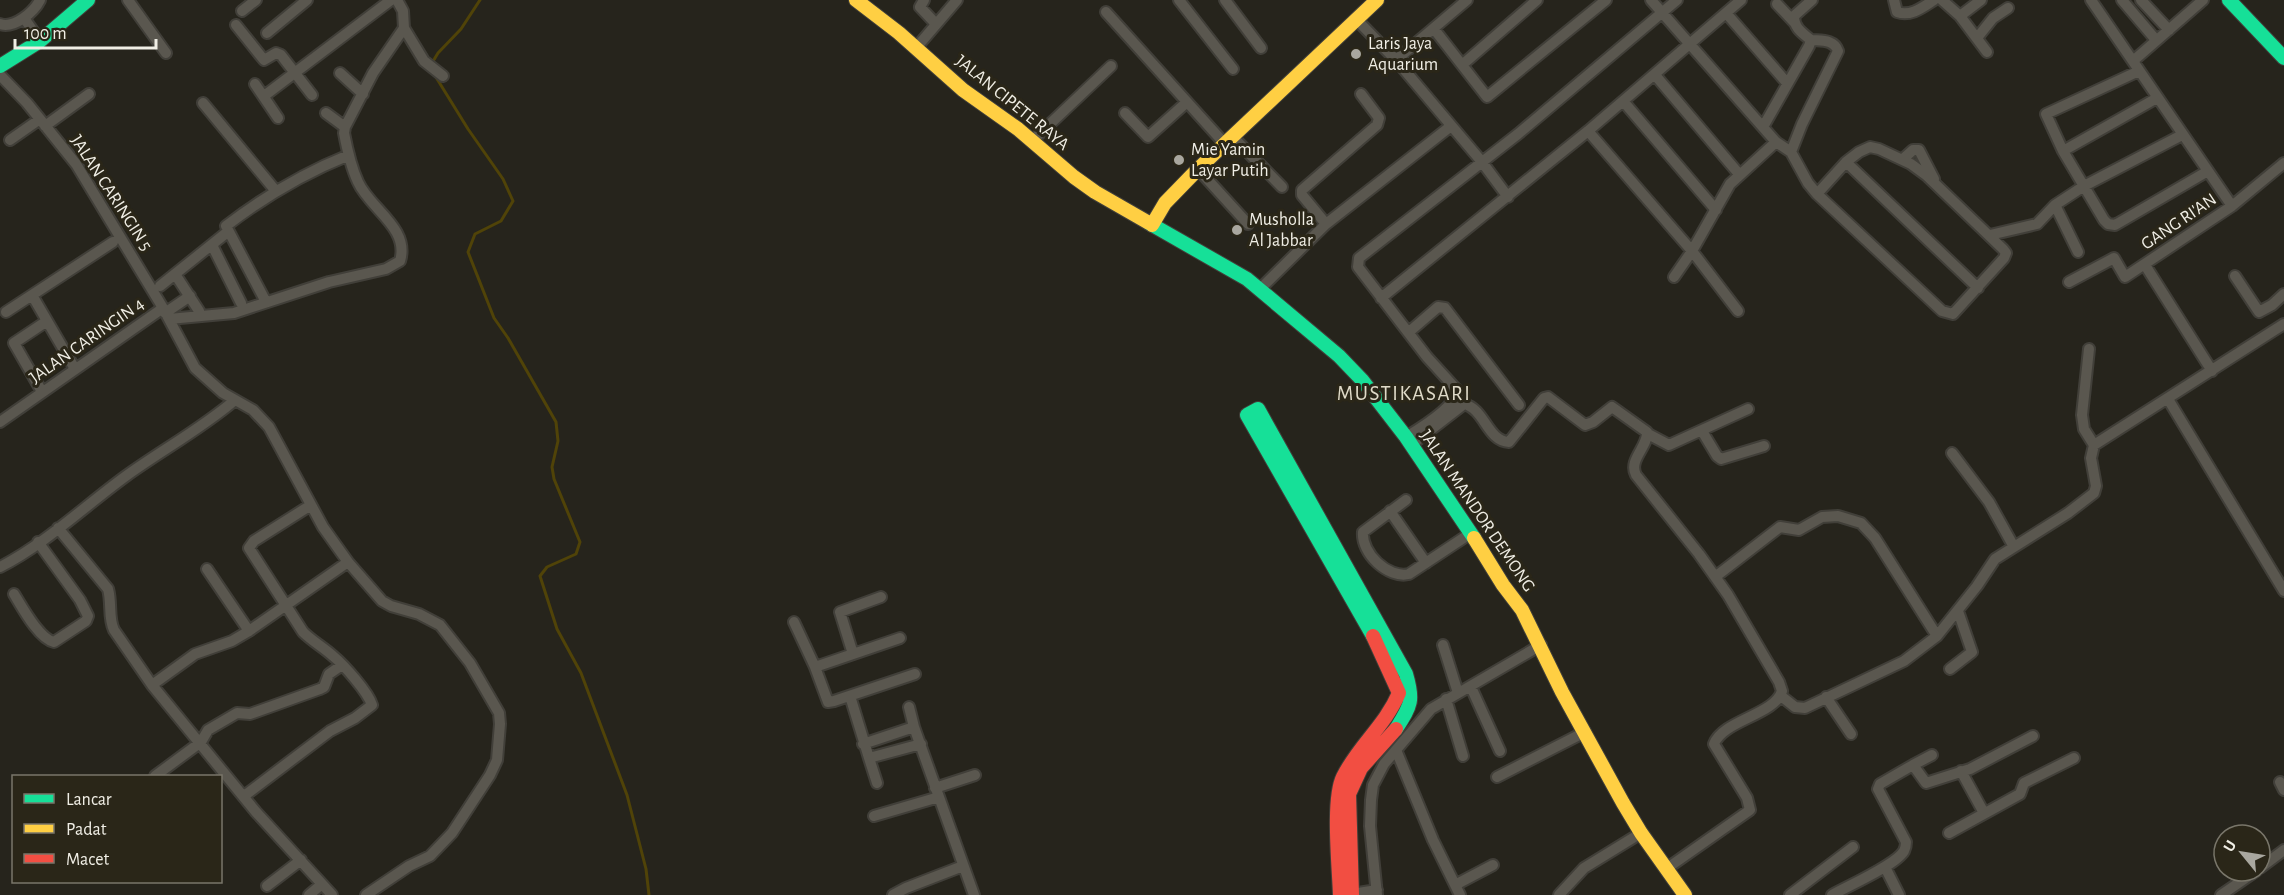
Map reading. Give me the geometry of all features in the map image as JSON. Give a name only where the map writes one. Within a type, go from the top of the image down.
[{"type":"main road","points":[[0,66],[40,41],[88,0]]},
{"type":"main road","name":"JALAN CIPETE RAYA","points":[[856,0],[916,48],[971,98],[1033,140],[1088,187],[1152,225]]},
{"type":"main road","points":[[1152,225],[1165,203],[1198,169],[1377,0]]},
{"type":"main road","points":[[2229,0],[2284,58]]},
{"type":"main road","name":"JALAN MANDOR DEMONG","points":[[1152,225],[1224,264],[1260,290],[1352,369],[1409,441],[1522,610],[1562,692],[1641,833],[1685,895]]},
{"type":"main road","points":[[1341,895],[1337,792],[1340,780],[1351,761],[1384,726],[1395,708],[1400,693],[1380,637],[1258,409],[1247,415],[1380,637],[1407,674],[1412,694],[1406,713],[1393,734],[1361,768],[1349,794],[1352,895]]},
{"type":"street","points":[[0,24],[11,25],[24,18],[40,0]]},
{"type":"street","points":[[128,0],[166,53]]},
{"type":"street","points":[[242,11],[256,0]]},
{"type":"street","points":[[267,33],[307,0]]},
{"type":"street","points":[[264,96],[391,0]]},
{"type":"street","points":[[397,0],[403,11],[404,28],[424,62],[443,76]]},
{"type":"street","points":[[924,0],[920,7],[936,24]]},
{"type":"street","points":[[916,48],[957,0]]},
{"type":"street","points":[[1179,0],[1233,69]]},
{"type":"street","points":[[1225,0],[1261,48]]},
{"type":"street","points":[[1396,60],[1467,0]]},
{"type":"street","points":[[1462,65],[1537,0]]},
{"type":"street","points":[[1434,30],[1488,96],[1606,0]]},
{"type":"street","points":[[1651,0],[1776,142],[1791,153],[1817,194],[1942,311],[1953,314],[2006,254],[1990,235],[1958,207],[1937,184],[1903,159],[1870,147],[1846,162],[1817,194]]},
{"type":"street","points":[[1409,441],[1455,400],[1457,390],[1427,357],[1381,298],[1358,267],[1359,258],[1482,162],[1677,0]]},
{"type":"street","points":[[1381,298],[1588,131],[1741,0]]},
{"type":"street","points":[[1794,22],[1794,16],[1812,0]]},
{"type":"street","points":[[1894,0],[1898,12],[1903,14],[1914,12],[1934,0]]},
{"type":"street","points":[[1942,0],[1960,16],[1987,52]]},
{"type":"street","points":[[1960,16],[1981,0]]},
{"type":"street","points":[[2091,0],[2133,61],[2136,73],[2154,100],[2182,135],[2232,206]]},
{"type":"street","points":[[2122,0],[2156,40]]},
{"type":"street","points":[[2141,0],[2169,30]]},
{"type":"street","points":[[2133,61],[2203,0]]},
{"type":"street","points":[[1777,4],[1794,22],[1798,30],[1811,40],[1836,44],[1838,51],[1802,124],[1791,153]]},
{"type":"street","points":[[1977,38],[1993,18],[2008,8]]},
{"type":"street","points":[[1106,12],[1187,102],[1282,186]]},
{"type":"street","points":[[1726,13],[1787,83]]},
{"type":"street","points":[[24,18],[40,41]]},
{"type":"street","points":[[1356,19],[1396,60],[1482,162],[1508,197]]},
{"type":"street","points":[[236,25],[264,60],[279,53],[312,95]]},
{"type":"street","points":[[166,313],[234,313],[329,282],[386,269],[400,261],[402,244],[398,235],[358,183],[349,155],[345,127],[374,73],[404,28]]},
{"type":"street","points":[[1763,127],[1811,40]]},
{"type":"street","points":[[1033,140],[1111,66]]},
{"type":"street","points":[[340,73],[363,94]]},
{"type":"street","points":[[2136,73],[2048,112],[2046,117],[2063,151],[2104,220],[2108,224],[2115,225],[2208,171]]},
{"type":"street","name":"JALAN CARINGIN 5","points":[[0,75],[76,164],[166,313],[182,348],[195,368],[215,386],[253,410],[269,427],[323,527],[348,562],[382,601],[430,619],[448,634],[499,713],[497,760],[490,775],[447,839],[430,856],[409,866],[366,895]]},
{"type":"street","points":[[1655,75],[1739,174]]},
{"type":"street","points":[[255,84],[278,118]]},
{"type":"street","points":[[10,140],[89,94]]},
{"type":"street","points":[[1326,224],[1302,195],[1302,190],[1377,125],[1379,118],[1361,94]]},
{"type":"street","points":[[2063,151],[2154,100]]},
{"type":"street","points":[[1623,101],[1716,210]]},
{"type":"street","points":[[1125,113],[1148,137],[1187,102]]},
{"type":"street","points":[[203,103],[275,190]]},
{"type":"street","points":[[326,113],[345,127]]},
{"type":"street","points":[[1260,290],[1326,224],[1451,126]]},
{"type":"street","points":[[1588,131],[1692,252],[1738,311]]},
{"type":"street","points":[[1990,235],[2043,221],[2055,205],[2084,186],[2182,135]]},
{"type":"street","points":[[1674,277],[1692,252],[1730,184],[1776,142]]},
{"type":"street","points":[[266,302],[226,226],[275,190],[349,155]]},
{"type":"street","points":[[1846,162],[1978,288]]},
{"type":"street","name":"GANG RI'AN","points":[[2068,282],[2114,258],[2125,277],[2232,206],[2284,163]]},
{"type":"street","points":[[1198,169],[1248,224]]},
{"type":"street","points":[[2055,205],[2078,252]]},
{"type":"street","points":[[160,286],[225,234]]},
{"type":"street","points":[[6,312],[113,242]]},
{"type":"street","points":[[212,245],[241,303]]},
{"type":"street","points":[[2145,265],[2212,371]]},
{"type":"street","points":[[176,274],[200,311]]},
{"type":"street","points":[[2235,276],[2259,312],[2272,305],[2284,294]]},
{"type":"street","points":[[32,295],[75,369]]},
{"type":"street","name":"JALAN CARINGIN 4","points":[[0,422],[75,369],[190,297]]},
{"type":"street","points":[[1409,332],[1438,307],[1445,308],[1452,314],[1519,405]]},
{"type":"street","points":[[41,390],[14,343],[47,321]]},
{"type":"street","points":[[2094,445],[2284,324]]},
{"type":"street","points":[[1780,696],[1800,708],[1904,661],[1936,636],[1958,611],[1995,559],[2068,513],[2094,493],[2096,486],[2091,458],[2094,445],[2084,429],[2082,414],[2089,349]]},
{"type":"street","points":[[1409,441],[1464,404],[1473,408],[1498,440],[1509,442],[1544,398],[1548,397],[1585,425],[1593,422],[1612,406],[1648,434],[1663,444],[1669,445],[1748,409]]},
{"type":"street","points":[[2168,399],[2284,591]]},
{"type":"street","points":[[0,567],[58,528],[128,474],[194,432],[235,400]]},
{"type":"street","points":[[1702,431],[1721,459],[1764,446]]},
{"type":"street","points":[[1648,434],[1633,470],[1715,577],[1779,682],[1782,691],[1776,701],[1720,735],[1714,744],[1747,798],[1750,810],[1666,869]]},
{"type":"street","points":[[1952,453],[1989,502],[2014,547]]},
{"type":"street","points":[[1406,500],[1365,530],[1362,535],[1378,566],[1401,576],[1409,574],[1471,533]]},
{"type":"street","points":[[244,796],[330,731],[369,709],[372,702],[342,665],[303,632],[249,548],[254,541],[311,505]]},
{"type":"street","points":[[1390,511],[1426,563]]},
{"type":"street","points":[[1715,577],[1780,527],[1799,530],[1822,517],[1849,518],[1861,523],[1875,538],[1936,636]]},
{"type":"street","points":[[58,528],[108,590],[111,600],[111,624],[152,685],[244,796],[332,895]]},
{"type":"street","points":[[14,594],[40,633],[51,642],[86,621],[88,616],[80,600],[38,542]]},
{"type":"street","points":[[152,685],[195,654],[232,641],[249,632],[348,562]]},
{"type":"street","points":[[207,569],[249,632]]},
{"type":"street","points":[[853,654],[840,612],[881,597]]},
{"type":"street","points":[[1950,669],[1972,652],[1958,611]]},
{"type":"street","points":[[794,622],[828,702],[915,674]]},
{"type":"street","points":[[815,667],[900,638]]},
{"type":"street","points":[[1443,645],[1458,693]]},
{"type":"street","points":[[1352,895],[1377,893],[1370,826],[1373,785],[1378,773],[1427,713],[1446,699],[1471,687],[1541,645]]},
{"type":"street","points":[[158,775],[201,742],[208,730],[237,713],[250,714],[322,688],[329,674],[342,665]]},
{"type":"street","points":[[1471,687],[1500,751]]},
{"type":"street","points":[[850,696],[863,744],[877,783]]},
{"type":"street","points":[[1826,697],[1851,734]]},
{"type":"street","points":[[1446,699],[1463,756]]},
{"type":"street","points":[[909,707],[914,727],[974,895]]},
{"type":"street","points":[[863,744],[914,727]]},
{"type":"street","points":[[1497,777],[1585,732]]},
{"type":"street","points":[[1912,765],[1926,783],[1976,766],[2033,736]]},
{"type":"street","points":[[869,758],[921,744]]},
{"type":"street","points":[[1396,750],[1457,890],[1493,865]]},
{"type":"street","points":[[1832,895],[1884,867],[1904,853],[1906,842],[1879,786],[1932,755]]},
{"type":"street","points":[[1949,834],[2020,794],[2024,783],[2074,758]]},
{"type":"street","points":[[1961,771],[1984,813]]},
{"type":"street","points":[[874,816],[937,793],[975,775]]},
{"type":"street","points":[[1559,895],[1584,868],[1641,833]]},
{"type":"street","points":[[1790,895],[1853,847]]},
{"type":"street","points":[[267,886],[300,860]]},
{"type":"street","points":[[893,895],[963,866]]},
{"type":"street","points":[[1884,867],[1899,895]]},
{"type":"street","points":[[2221,895],[2238,883]]},
{"type":"street","points":[[309,895],[322,884]]},
{"type":"waterway","points":[[432,63],[438,53],[461,29],[480,0]]},
{"type":"waterway","points":[[434,74],[503,179],[513,201],[501,221],[475,234],[468,252],[494,318],[556,422],[558,441],[552,467],[554,479],[580,542],[576,554],[547,567],[540,576],[557,629],[581,673],[627,795],[646,869],[649,895]]},
{"type":"traffic: fast","points":[[0,66],[40,41],[88,0]]},
{"type":"traffic: fast","points":[[2229,0],[2284,58]]},
{"type":"traffic: fast","points":[[1149,223],[1247,279],[1339,356],[1362,380],[1406,437],[1474,538]]},
{"type":"traffic: fast","points":[[1373,636],[1247,415],[1258,409],[1406,674],[1410,703],[1396,729]]},
{"type":"traffic: slow","points":[[856,0],[899,33],[963,90],[1018,129],[1074,177],[1095,192],[1149,223]]},
{"type":"traffic: slow","points":[[1152,225],[1165,203],[1198,169],[1377,0]]},
{"type":"traffic: slow","points":[[1474,538],[1503,585],[1522,610],[1562,692],[1623,803],[1641,833],[1685,895]]},
{"type":"traffic: jam","points":[[1340,895],[1337,834],[1340,787],[1349,766],[1386,716],[1399,693],[1373,636]]},
{"type":"traffic: jam","points":[[1352,895],[1349,794],[1361,768],[1396,729]]},
{"type":"place","name":"Laris Jaya Aquarium","points":[[1356,54]]},
{"type":"place","name":"Mie Yamin Layar Putih","points":[[1179,160]]},
{"type":"place","name":"Musholla Al Jabbar","points":[[1237,230]]},
{"type":"district","name":"MUSTIKASARI","points":[[1404,393]]}]
